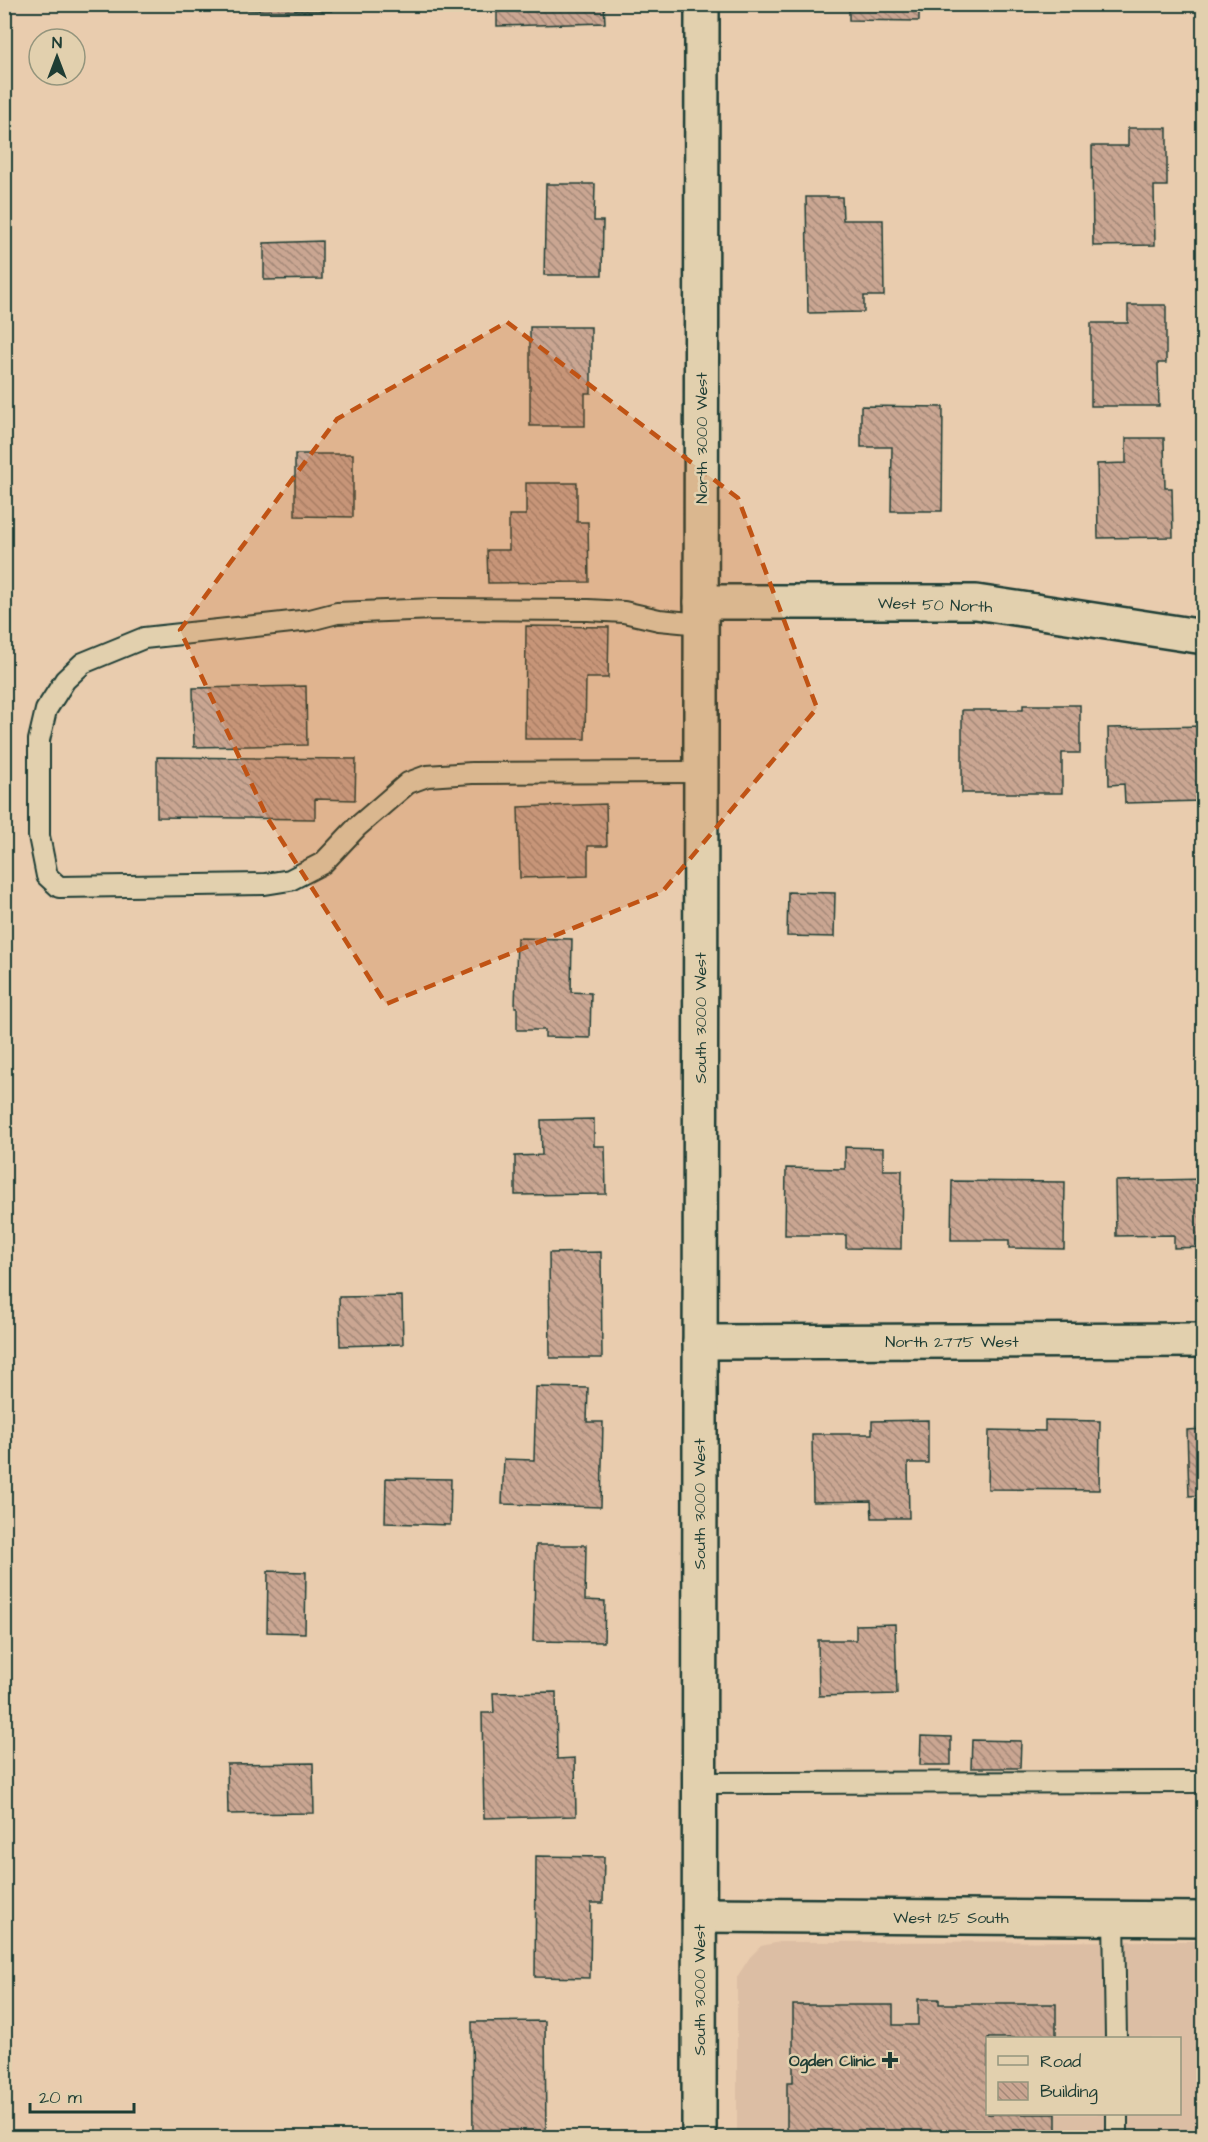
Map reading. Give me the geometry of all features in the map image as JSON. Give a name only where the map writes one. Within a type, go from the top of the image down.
[{"type":"main road","name":"North 3000 West","points":[[700,871],[702,4]]},
{"type":"main road","name":"West 50 North","points":[[701,613],[976,602],[1203,637]]},
{"type":"main road","name":"South 3000 West","points":[[699,2138],[700,871]]},
{"type":"main road","name":"North 2775 West","points":[[700,1342],[1203,1340]]},
{"type":"main road","name":"West 125 South","points":[[699,1915],[1203,1919]]},
{"type":"lane","points":[[700,772],[472,773],[427,776],[408,783],[357,827],[323,863],[290,880],[265,884],[59,887],[47,876],[39,836],[39,740],[46,710],[65,680],[84,663],[144,638],[310,620],[337,613],[434,609],[624,612],[659,620],[701,613]]},
{"type":"lane","points":[[699,1783],[1203,1782]]},
{"type":"lane","points":[[1114,1918],[1116,2037]]},
{"type":"lane","points":[[1117,2115],[1118,2138]]},
{"type":"highlighted area","points":[[507,322],[738,498],[817,708],[662,892],[386,1004],[268,819],[180,630],[337,419]]},
{"type":"shaded area","points":[[1203,1941],[1203,2137],[737,2137],[737,1977],[750,1957],[761,1946],[780,1942]]},
{"type":"building","points":[[235,4],[332,4],[332,11],[234,10]]},
{"type":"building","points":[[497,4],[604,4],[605,23],[497,26]]},
{"type":"building","points":[[849,4],[919,4],[919,21],[849,20]]},
{"type":"building","points":[[1128,128],[1167,128],[1167,186],[1154,186],[1155,245],[1093,246],[1092,146],[1128,146]]},
{"type":"building","points":[[546,184],[595,184],[594,221],[603,221],[602,275],[544,275]]},
{"type":"building","points":[[806,197],[842,197],[843,220],[883,220],[884,296],[864,296],[864,312],[808,313]]},
{"type":"building","points":[[322,241],[322,279],[264,280],[264,243]]},
{"type":"building","points":[[1128,305],[1166,305],[1166,363],[1158,363],[1159,406],[1091,406],[1091,323],[1128,323]]},
{"type":"building","points":[[530,327],[591,327],[591,393],[585,393],[585,426],[530,426]]},
{"type":"building","points":[[861,406],[943,407],[942,511],[891,511],[892,447],[861,447]]},
{"type":"building","points":[[1126,438],[1164,438],[1165,488],[1172,488],[1173,537],[1098,538],[1097,464],[1126,463]]},
{"type":"building","points":[[295,454],[353,454],[353,517],[295,516]]},
{"type":"building","points":[[526,483],[577,483],[577,522],[588,522],[589,582],[488,583],[487,550],[509,550],[509,515],[526,515]]},
{"type":"building","points":[[526,626],[609,627],[608,678],[586,678],[585,739],[525,739]]},
{"type":"building","points":[[306,686],[307,745],[194,747],[193,688]]},
{"type":"building","points":[[1023,705],[1080,705],[1080,753],[1062,753],[1062,793],[962,793],[962,710],[1023,710]]},
{"type":"building","points":[[1204,726],[1204,765],[1201,765],[1202,801],[1125,803],[1124,784],[1109,785],[1108,728]]},
{"type":"building","points":[[157,757],[356,759],[355,800],[315,799],[315,819],[157,817]]},
{"type":"building","points":[[606,804],[607,846],[588,846],[588,876],[520,878],[518,807]]},
{"type":"building","points":[[788,892],[835,893],[834,937],[787,936]]},
{"type":"building","points":[[517,938],[572,939],[571,992],[591,993],[590,1038],[545,1037],[545,1030],[517,1030],[517,1007],[515,1007]]},
{"type":"building","points":[[594,1119],[594,1146],[605,1146],[606,1194],[515,1195],[515,1156],[542,1155],[541,1120]]},
{"type":"building","points":[[845,1147],[883,1148],[883,1170],[902,1170],[901,1249],[846,1248],[846,1235],[785,1235],[786,1168],[845,1169]]},
{"type":"building","points":[[1204,1179],[1204,1247],[1174,1248],[1174,1235],[1116,1236],[1115,1181]]},
{"type":"building","points":[[952,1181],[1065,1182],[1064,1249],[1009,1248],[1009,1240],[951,1240]]},
{"type":"building","points":[[601,1252],[602,1358],[550,1358],[549,1253]]},
{"type":"building","points":[[402,1296],[403,1344],[340,1346],[339,1297]]},
{"type":"building","points":[[536,1387],[588,1388],[587,1422],[603,1422],[601,1507],[502,1504],[504,1459],[534,1460]]},
{"type":"building","points":[[928,1420],[928,1463],[908,1463],[909,1518],[872,1518],[871,1501],[813,1502],[812,1434],[872,1434],[872,1421]]},
{"type":"building","points":[[1045,1420],[1100,1421],[1099,1490],[988,1489],[989,1430],[1045,1431]]},
{"type":"building","points":[[1204,1429],[1204,1495],[1189,1496],[1187,1430]]},
{"type":"building","points":[[386,1478],[451,1479],[450,1525],[385,1523]]},
{"type":"building","points":[[536,1545],[586,1545],[585,1600],[605,1601],[604,1642],[533,1641]]},
{"type":"building","points":[[268,1571],[306,1572],[305,1633],[267,1632]]},
{"type":"building","points":[[895,1624],[897,1694],[819,1696],[818,1640],[856,1640],[856,1625]]},
{"type":"building","points":[[556,1692],[557,1759],[575,1758],[576,1816],[484,1818],[482,1713],[494,1713],[493,1693]]},
{"type":"building","points":[[921,1736],[951,1737],[951,1765],[920,1765]]},
{"type":"building","points":[[972,1740],[1021,1741],[1020,1768],[971,1768]]},
{"type":"building","points":[[313,1763],[314,1813],[228,1814],[227,1764]]},
{"type":"building","points":[[536,1856],[604,1857],[603,1903],[591,1903],[590,1978],[535,1977]]},
{"type":"building","name":"Ogden Clinic","points":[[918,1999],[939,1999],[939,2004],[1056,2004],[1056,2037],[986,2037],[986,2115],[1056,2115],[1056,2138],[787,2138],[787,2082],[793,2082],[793,2005],[893,2005],[893,2025],[918,2025]]},
{"type":"building","points":[[545,2021],[546,2138],[473,2138],[472,2022]]},
{"type":"place","name":"Ogden Clinic","points":[[890,2060]]}]
